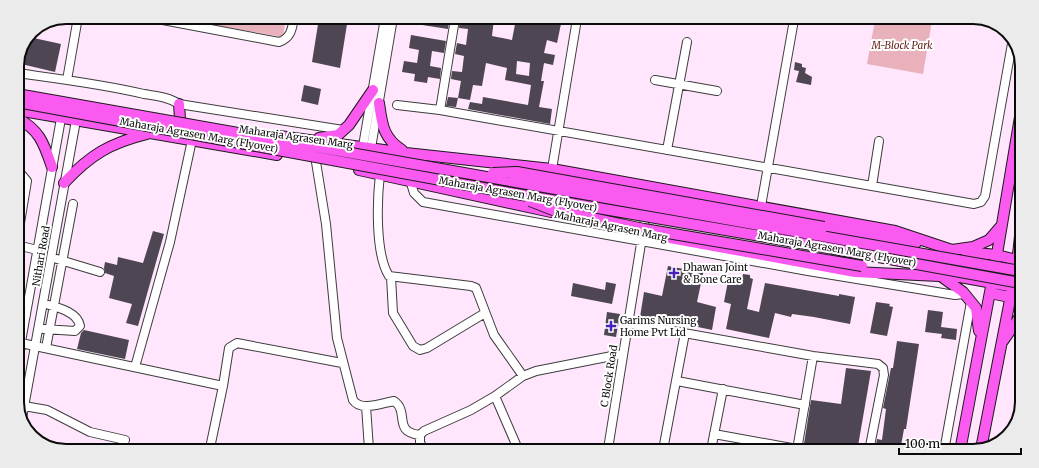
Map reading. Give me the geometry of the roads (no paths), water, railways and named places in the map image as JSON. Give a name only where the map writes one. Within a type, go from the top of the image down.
[{"type":"main road","points":[[309,140],[338,134],[349,125],[373,90]]},
{"type":"main road","name":"Maharaja Agrasen Marg","points":[[24,91],[309,140],[406,153],[552,169],[895,231],[952,250]]},
{"type":"main road","name":"Maharaja Agrasen Marg (Flyover)","points":[[24,95],[1015,270]]},
{"type":"main road","name":"Maharaja Agrasen Marg (Flyover)","points":[[24,103],[511,193],[818,246],[1015,286]]},
{"type":"main road","points":[[379,103],[384,130],[391,143],[406,153]]},
{"type":"main road","points":[[179,104],[180,119]]},
{"type":"main road","name":"Maharaja Agrasen Marg","points":[[24,111],[316,162],[410,180],[642,237],[855,272],[944,278],[960,277],[991,288],[1015,286]]},
{"type":"main road","points":[[24,122],[42,139],[52,166]]},
{"type":"main road","points":[[64,183],[92,157],[120,141],[150,133]]},
{"type":"main road","points":[[961,444],[997,255],[1015,147]]},
{"type":"main road","points":[[473,174],[517,172],[952,250],[997,255],[1015,260]]},
{"type":"main road","points":[[511,193],[553,210],[644,229],[862,266],[944,278],[964,294],[976,308],[980,343]]},
{"type":"main road","points":[[952,250],[974,247],[989,240],[1002,225]]},
{"type":"main road","points":[[991,288],[1009,297]]},
{"type":"main road","points":[[982,443],[1009,297],[1015,289]]},
{"type":"main road","points":[[1000,346],[1015,324]]},
{"type":"street","points":[[67,80],[77,24]]},
{"type":"street","points":[[184,24],[279,42],[286,40],[291,34],[293,24]]},
{"type":"street","points":[[367,147],[373,90],[384,24]]},
{"type":"street","points":[[367,147],[379,103],[392,24]]},
{"type":"street","points":[[440,110],[454,24]]},
{"type":"street","points":[[552,169],[576,24]]},
{"type":"street","points":[[761,206],[793,24]]},
{"type":"street","points":[[666,150],[687,42]]},
{"type":"street","points":[[397,105],[440,110],[974,204],[982,202],[985,196],[1011,49]]},
{"type":"street","points":[[24,74],[67,80],[172,99],[179,104],[343,130]]},
{"type":"street","points":[[655,80],[717,91]]},
{"type":"street","points":[[24,326],[64,98]]},
{"type":"street","name":"Nithari Road","points":[[24,405],[64,183],[81,101]]},
{"type":"street","points":[[135,367],[170,242],[192,140]]},
{"type":"street","points":[[872,186],[879,141]]},
{"type":"street","points":[[316,162],[326,224],[337,338],[342,363],[350,384],[353,400],[359,406],[394,401],[398,404],[406,430],[410,434],[420,435],[424,431],[465,413],[495,396],[523,376],[553,366],[622,354]]},
{"type":"street","points":[[380,174],[377,208],[383,259],[387,273],[391,277],[471,286],[476,288],[480,294],[485,313],[494,335],[523,376]]},
{"type":"street","points":[[24,177],[27,181],[24,199]]},
{"type":"street","points":[[410,180],[414,193],[417,198],[423,202],[642,237],[808,271],[955,295],[964,294]]},
{"type":"street","name":"C Block Road","points":[[609,444],[622,354],[650,187]]},
{"type":"street","points":[[46,348],[73,204]]},
{"type":"street","points":[[24,247],[37,250]]},
{"type":"street","points":[[51,257],[100,272]]},
{"type":"street","points":[[391,277],[391,301],[393,313],[413,346],[420,350],[428,348],[485,313]]},
{"type":"street","points":[[945,444],[972,302]]},
{"type":"street","points":[[38,328],[75,331],[80,326],[80,322],[72,314],[54,306],[42,303]]},
{"type":"street","points":[[628,323],[813,356],[878,364],[883,368],[884,375],[870,444]]},
{"type":"street","points":[[664,444],[685,333]]},
{"type":"street","points":[[211,444],[232,344],[237,343],[342,363]]},
{"type":"street","points":[[24,344],[224,386]]},
{"type":"street","points":[[798,444],[813,356]]},
{"type":"street","points":[[677,381],[805,405]]},
{"type":"street","points":[[712,444],[723,390]]},
{"type":"street","points":[[495,396],[516,444]]},
{"type":"street","points":[[24,406],[47,410],[90,432],[126,440]]},
{"type":"street","points":[[366,406],[369,444]]},
{"type":"street","points":[[714,434],[766,444]]},
{"type":"street","points":[[420,435],[422,444]]},
{"type":"place","name":"Dhawan Joint & Bone Care","points":[[674,273]]},
{"type":"place","name":"Garims Nursing Home Pvt Ltd","points":[[611,326]]},
{"type":"park label","name":"M-Block Park","points":[[902,45]]}]
